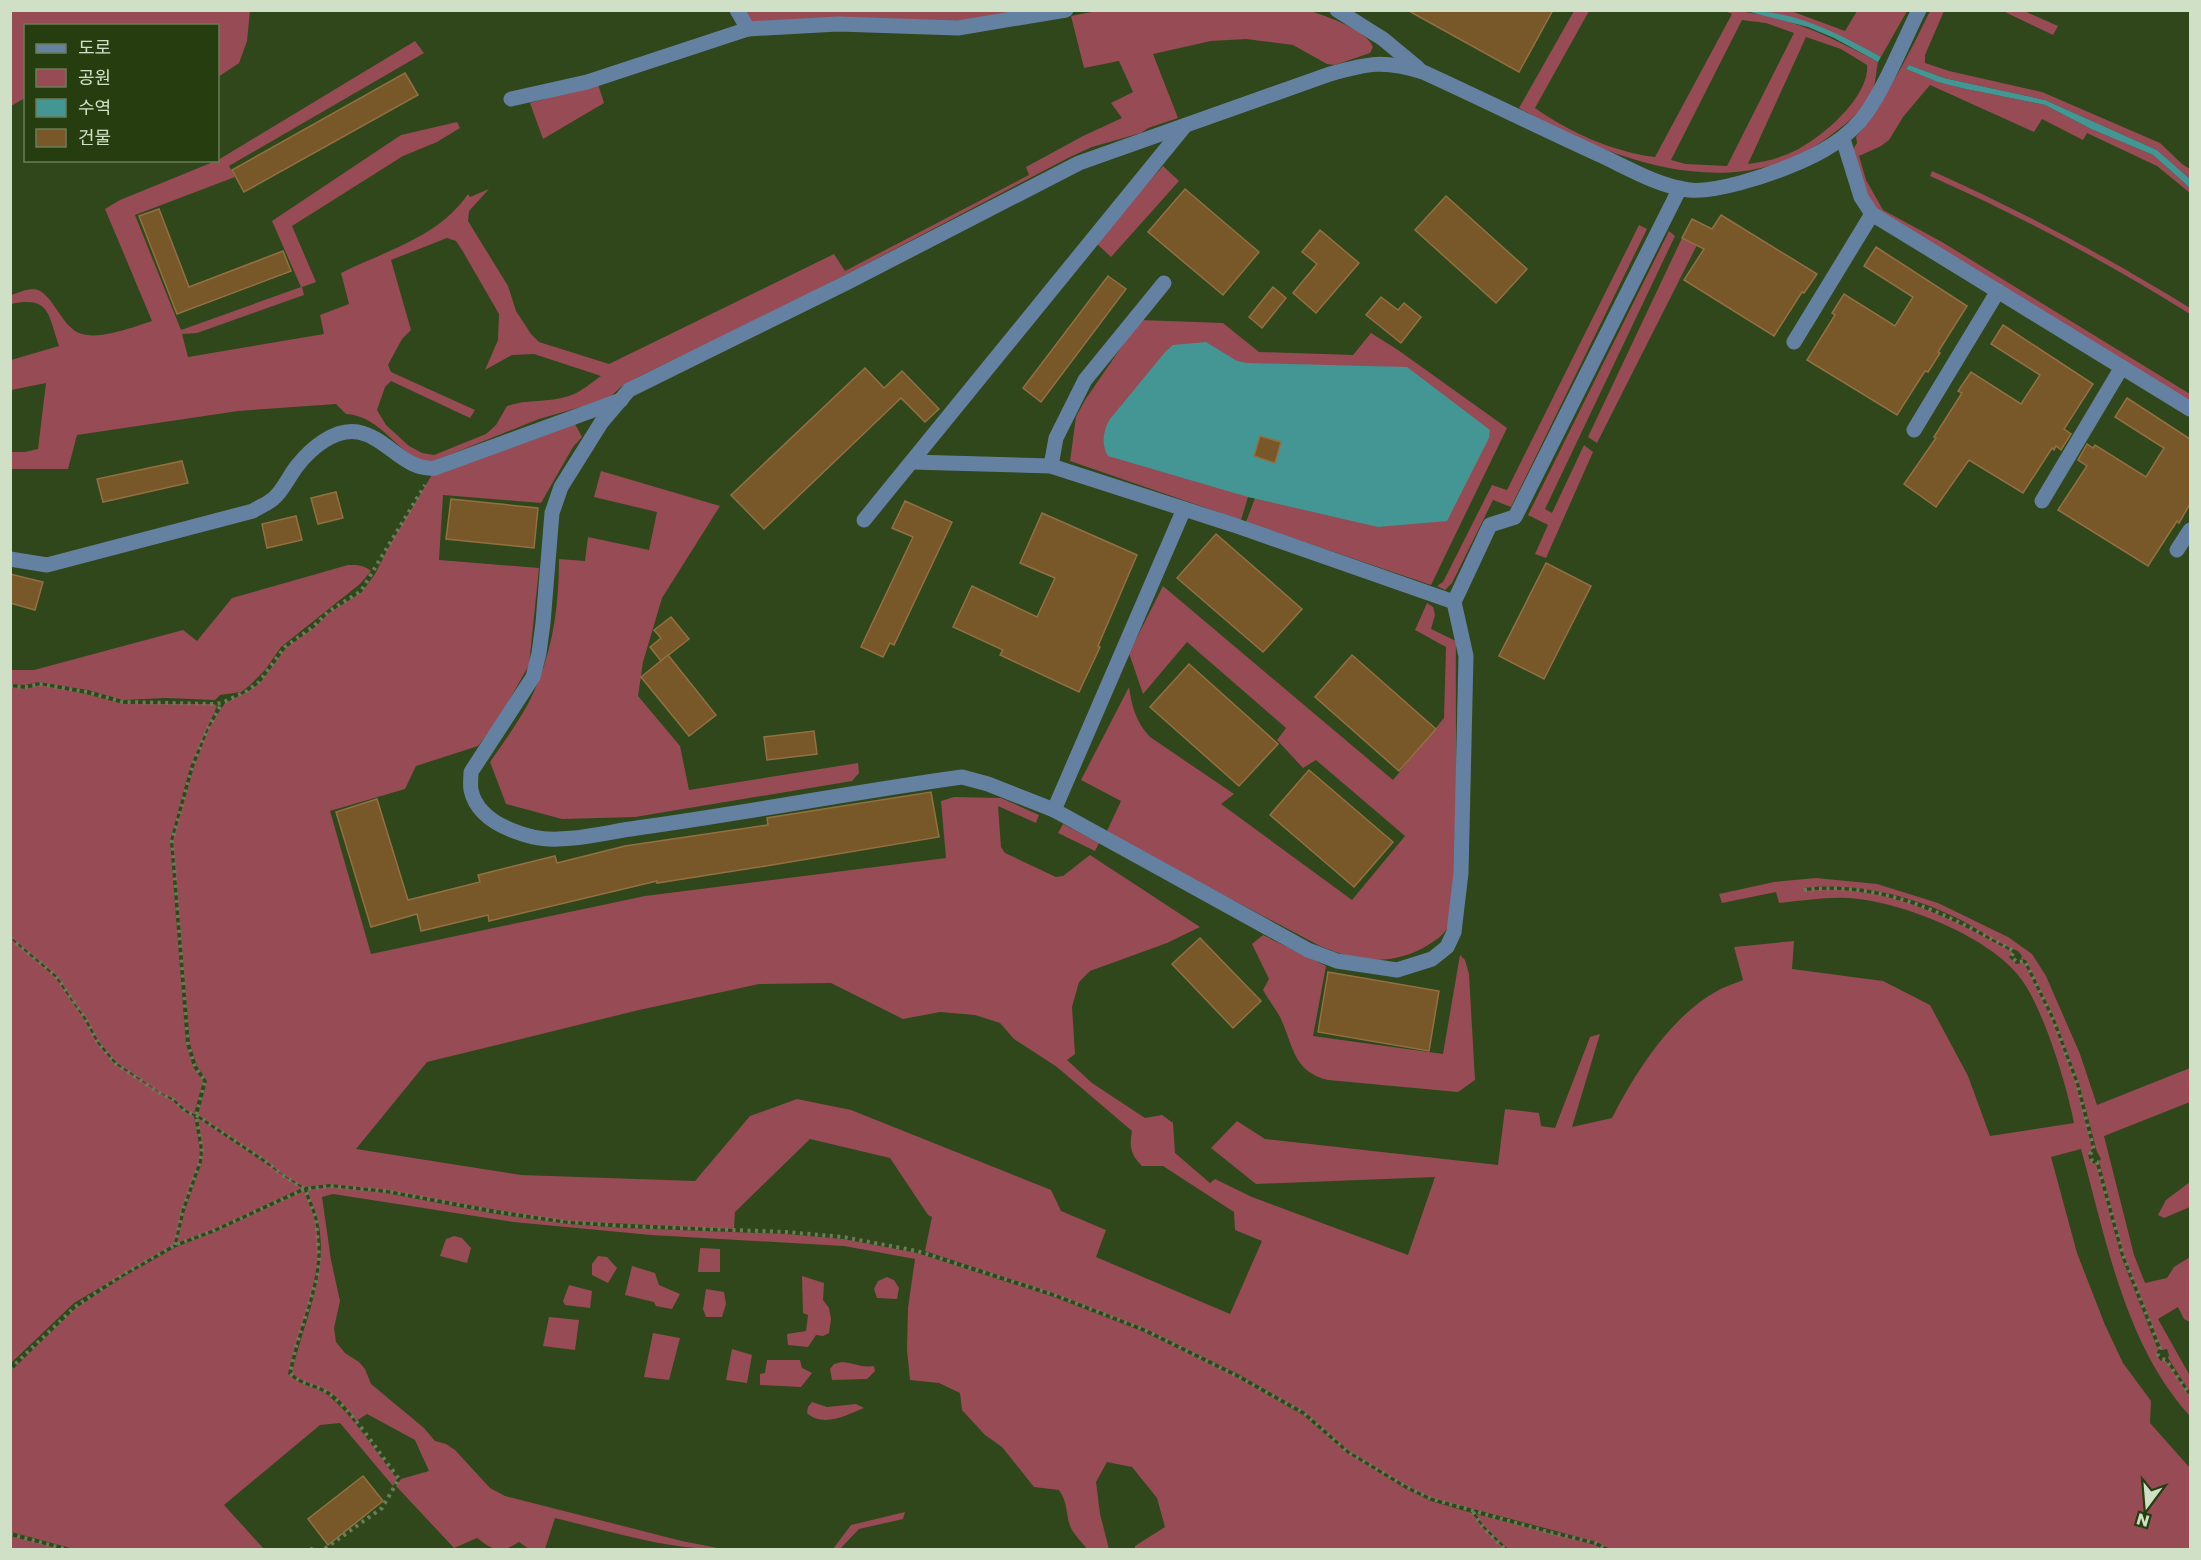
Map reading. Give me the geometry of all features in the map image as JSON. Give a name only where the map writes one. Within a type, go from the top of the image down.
[{"type":"street","points":[[737,10],[748,29]]},
{"type":"street","points":[[511,99],[606,76],[748,29],[838,24],[958,28],[1066,10]]},
{"type":"street","points":[[1336,10],[1383,39],[1423,72]]},
{"type":"street","points":[[1680,188],[1515,518],[1490,525],[1454,602],[1466,656],[1461,873],[1454,932],[1447,947],[1432,959],[1396,970],[1337,961],[1308,950],[1054,810],[988,784],[962,777],[660,825],[555,839],[535,837],[511,830],[492,820],[479,807],[471,790],[471,772],[533,677],[543,623],[552,513],[561,487],[601,423],[629,390],[652,377],[846,283],[1056,174],[1115,149],[1358,66],[1390,63],[1423,72],[1640,174],[1680,188],[1704,190],[1765,175],[1812,157],[1843,139],[1867,112],[1919,10]]},
{"type":"street","points":[[864,520],[1184,127]]},
{"type":"street","points":[[1843,139],[1861,197],[1872,214],[2190,409]]},
{"type":"street","points":[[1794,342],[1872,214]]},
{"type":"street","points":[[1051,466],[1056,438],[1085,380],[1164,283]]},
{"type":"street","points":[[1914,430],[1998,291]]},
{"type":"street","points":[[2042,501],[2122,367]]},
{"type":"street","points":[[10,559],[47,565],[253,511],[274,498],[298,465],[318,445],[336,434],[351,431],[368,434],[388,446],[407,462],[423,469],[435,468],[621,400]]},
{"type":"street","points":[[912,462],[1051,466],[1454,602]]},
{"type":"street","points":[[1054,810],[1184,509]]},
{"type":"street","points":[[2177,550],[2190,530]]},
{"type":"path","points":[[10,686],[26,687],[40,684],[87,692],[123,702],[222,703],[246,691],[259,682],[285,647],[314,626],[328,612],[361,591],[435,468]]},
{"type":"path","points":[[175,1245],[183,1209],[200,1162],[202,1150],[196,1115],[205,1081],[195,1067],[188,1044],[172,841],[192,767],[207,730],[222,703]]},
{"type":"path","points":[[1804,890],[1825,888],[1883,894],[1924,906],[1960,921],[2014,951],[2011,957],[2017,962],[2025,961],[2053,1019],[2077,1083],[2094,1150],[2090,1154],[2092,1161],[2097,1162],[2123,1255],[2160,1349],[2158,1355],[2166,1360],[2190,1395]]},
{"type":"path","points":[[10,938],[56,976],[85,1018],[98,1043],[116,1064],[174,1100],[185,1111],[196,1115],[305,1189],[316,1218],[319,1259],[317,1278],[290,1373],[298,1382],[328,1393],[349,1413],[399,1479],[382,1508],[323,1550]]},
{"type":"path","points":[[10,1369],[75,1307],[122,1275],[175,1245],[215,1230],[305,1189],[330,1186],[387,1191],[496,1212],[568,1222],[787,1232],[843,1237],[917,1251],[1055,1295],[1145,1330],[1304,1413],[1348,1452],[1432,1499],[1472,1512],[1596,1543],[1607,1550]]},
{"type":"path","points":[[1472,1512],[1482,1526],[1506,1550]]},
{"type":"path","points":[[10,1534],[68,1550]]},
{"type":"green space","points":[[11,10],[250,10],[247,41],[239,63],[219,76],[219,24],[24,24],[24,99],[11,106]]},
{"type":"green space","points":[[1101,10],[1310,11],[1355,29],[1373,47],[1370,53],[1335,65],[1327,64],[1293,45],[1246,39],[1211,41],[1153,54],[1178,118],[1148,128],[1141,133],[1092,147],[1070,157],[794,302],[642,375],[622,386],[608,399],[539,419],[429,463],[408,453],[370,422],[359,416],[346,414],[336,404],[238,411],[77,435],[68,469],[11,469],[11,452],[38,449],[46,383],[11,390],[11,360],[59,346],[46,310],[33,303],[11,304],[11,295],[31,289],[40,291],[46,295],[72,329],[87,335],[116,332],[152,321],[105,209],[120,200],[213,162],[219,162],[219,159],[415,41],[424,53],[229,166],[235,177],[135,215],[181,330],[301,287],[272,221],[401,135],[457,122],[460,128],[437,142],[403,156],[292,226],[316,282],[302,287],[304,295],[197,333],[182,334],[188,357],[324,334],[320,315],[349,304],[341,273],[427,232],[456,209],[468,194],[470,197],[489,189],[469,211],[468,221],[508,286],[516,311],[531,334],[539,342],[609,364],[834,254],[845,271],[1029,175],[1026,167],[1122,118],[1111,103],[1133,92],[1119,61],[1084,68],[1071,16]],"holes":[[[447,238],[456,241],[499,314],[498,340],[485,370],[512,355],[534,354],[601,376],[582,390],[569,396],[507,406],[496,425],[486,434],[434,455],[422,453],[409,446],[386,425],[377,410],[385,387],[391,381],[470,418],[475,410],[391,372],[388,365],[402,339],[411,330],[391,260]]]},
{"type":"green space","points":[[743,11],[1018,11],[969,20],[930,22],[755,23],[748,19]]},
{"type":"green space","points":[[1574,11],[1589,11],[1535,108],[1592,140],[1623,151],[1655,157],[1732,14],[1725,11],[1766,15],[1804,27],[1878,62],[1874,86],[1869,97],[1845,125],[1823,141],[1786,160],[1748,170],[1709,173],[1669,168],[1629,158],[1591,144],[1519,108]],"holes":[[[1742,20],[1766,23],[1794,33],[1727,166],[1686,164],[1671,160]],[[1806,37],[1841,49],[1867,65],[1866,78],[1860,92],[1838,119],[1810,142],[1780,157],[1748,164]]]},
{"type":"green space","points":[[1763,11],[1791,11],[1845,31],[1857,11],[1907,11],[1881,57],[1823,30]]},
{"type":"green space","points":[[1930,11],[1944,11],[1925,55],[1925,63],[1949,71],[2042,92],[2160,143],[2190,169],[2190,179],[2157,150],[2045,100],[1944,78],[1909,65],[1906,69],[1961,88],[2045,105],[2091,129],[2153,155],[2190,188],[2190,193],[2157,166],[2087,133],[2083,140],[2042,119],[2034,132],[1930,85],[1903,117],[1889,140],[1859,156],[1866,180],[1883,210],[1942,242],[2190,394],[2190,404],[1881,214],[1870,199],[1855,169],[1853,151],[1857,143],[1856,137],[1887,92]]},
{"type":"green space","points":[[2003,11],[2024,11],[2058,26],[2053,35]]},
{"type":"green space","points":[[598,84],[604,103],[543,139],[530,103]]},
{"type":"green space","points":[[1163,166],[1179,181],[1111,257],[1095,242]]},
{"type":"green space","points":[[1932,171],[2031,218],[2096,253],[2190,308],[2190,314],[2063,240],[1930,176]]},
{"type":"green space","points":[[1639,225],[1647,229],[1511,507],[1493,500],[1452,583],[1445,590],[1437,586],[1443,582],[1492,485],[1507,490]]},
{"type":"green space","points":[[1669,231],[1675,236],[1545,509],[1552,513],[1584,445],[1593,452],[1546,558],[1535,554],[1548,525],[1528,515]]},
{"type":"green space","points":[[1682,238],[1697,245],[1597,443],[1588,437]]},
{"type":"green space","points":[[1140,320],[1223,323],[1259,352],[1353,355],[1371,333],[1507,428],[1431,585],[1246,522],[1255,498],[1248,497],[1241,520],[1070,461],[1076,417],[1085,400]]},
{"type":"green space","points":[[574,422],[582,437],[573,447],[541,503],[443,495],[439,560],[539,568],[529,665],[498,720],[478,746],[416,766],[405,789],[330,811],[371,954],[645,896],[946,858],[941,801],[954,797],[1001,798],[1039,815],[1036,823],[998,806],[1001,847],[1005,853],[1056,877],[1063,876],[1090,855],[1200,927],[1167,943],[1090,971],[1079,982],[1072,1007],[1075,1054],[1067,1060],[1092,1083],[1145,1118],[1162,1115],[1173,1123],[1175,1153],[1210,1183],[1215,1179],[1252,1197],[1408,1255],[1435,1177],[1256,1184],[1211,1148],[1237,1121],[1265,1139],[1498,1165],[1505,1109],[1539,1113],[1541,1126],[1555,1128],[1590,1037],[1600,1034],[1572,1127],[1612,1118],[1643,1065],[1684,1015],[1720,989],[1743,980],[1734,947],[1794,941],[1792,969],[1883,981],[1930,1005],[1968,1076],[1990,1136],[2074,1123],[2060,1067],[2036,1005],[2018,975],[2004,960],[1985,946],[1939,922],[1890,905],[1867,900],[1830,898],[1779,903],[1776,892],[1722,903],[1719,894],[1774,882],[1816,878],[1877,884],[1938,903],[2008,937],[2032,954],[2046,976],[2080,1054],[2097,1105],[2190,1068],[2190,1102],[2104,1136],[2134,1255],[2145,1283],[2167,1278],[2174,1267],[2190,1257],[2190,1322],[2184,1319],[2178,1307],[2158,1319],[2190,1376],[2190,1392],[2168,1358],[2167,1349],[2162,1350],[2124,1255],[2099,1161],[2101,1159],[2097,1152],[2079,1083],[2055,1019],[2026,960],[2021,959],[2022,956],[2018,951],[1943,911],[1924,904],[1864,889],[1804,888],[1804,891],[1860,892],[1913,905],[1938,914],[1987,938],[2012,952],[2009,957],[2016,964],[2024,963],[2052,1020],[2076,1084],[2092,1149],[2088,1154],[2090,1162],[2096,1164],[2121,1256],[2158,1350],[2156,1355],[2161,1361],[2166,1361],[2190,1397],[2190,1416],[2168,1388],[2149,1357],[2134,1324],[2109,1254],[2081,1149],[2051,1157],[2077,1253],[2105,1325],[2123,1363],[2151,1401],[2150,1423],[2190,1468],[2190,1549],[1610,1549],[1597,1542],[1432,1498],[1407,1486],[1349,1451],[1305,1412],[1238,1374],[1146,1329],[1056,1294],[925,1251],[932,1217],[928,1215],[890,1158],[810,1139],[735,1212],[734,1229],[568,1221],[387,1190],[330,1184],[304,1187],[282,1174],[198,1115],[207,1081],[197,1066],[190,1044],[173,840],[194,767],[209,728],[225,703],[260,683],[286,648],[315,627],[329,613],[362,592],[375,574],[433,473]],"holes":[[[831,983],[903,1019],[940,1012],[975,1015],[1000,1023],[1014,1039],[1057,1067],[1132,1131],[1132,1150],[1142,1166],[1163,1166],[1234,1212],[1235,1230],[1262,1241],[1230,1314],[1096,1257],[1106,1230],[1061,1211],[1051,1190],[851,1110],[797,1099],[750,1116],[695,1181],[521,1175],[356,1149],[427,1062],[639,1010],[759,984]]]},
{"type":"green space","points":[[601,471],[720,506],[662,598],[643,662],[638,696],[680,746],[689,790],[858,763],[859,773],[852,781],[635,817],[562,819],[506,804],[490,762],[528,703],[543,667],[554,622],[559,559],[585,561],[588,537],[649,550],[657,512],[594,497]]},
{"type":"green space","points":[[348,565],[363,566],[371,571],[360,584],[281,647],[265,670],[241,692],[220,695],[215,700],[166,698],[123,700],[88,690],[39,682],[25,685],[11,684],[11,670],[34,670],[183,630],[197,641],[232,598]]},
{"type":"green space","points":[[1163,586],[1393,780],[1444,718],[1446,647],[1415,630],[1427,603],[1433,607],[1435,615],[1431,629],[1456,641],[1456,812],[1453,903],[1450,923],[1438,938],[1415,952],[1401,957],[1375,960],[1348,956],[1320,946],[1106,833],[1121,801],[1081,780],[1129,687],[1135,714],[1150,737],[1234,794],[1221,804],[1352,900],[1405,836],[1316,760],[1303,768],[1277,740],[1286,728],[1187,642],[1143,694],[1129,653]]},
{"type":"green space","points":[[40,685],[123,704],[214,704],[217,706],[190,767],[170,841],[186,1044],[193,1067],[203,1081],[194,1114],[117,1063],[99,1042],[86,1018],[57,976],[11,937],[11,687],[26,689]]},
{"type":"green space","points":[[1063,824],[1099,843],[1095,851],[1058,833]]},
{"type":"green space","points":[[1263,935],[1326,966],[1313,1036],[1443,1054],[1460,955],[1465,960],[1469,974],[1475,1080],[1458,1092],[1328,1080],[1307,1070],[1296,1056],[1280,1017],[1263,990],[1269,979],[1252,944]]},
{"type":"green space","points":[[11,939],[55,977],[84,1019],[97,1043],[115,1064],[194,1116],[200,1150],[199,1161],[182,1209],[174,1244],[74,1303],[11,1363]]},
{"type":"green space","points":[[198,1118],[302,1188],[214,1229],[177,1243],[185,1210],[202,1162],[203,1150]]},
{"type":"green space","points":[[2190,1182],[2190,1207],[2164,1218],[2158,1215],[2166,1200]]},
{"type":"green space","points":[[330,1187],[386,1193],[496,1214],[568,1224],[786,1234],[843,1239],[917,1253],[1054,1297],[1144,1332],[1236,1377],[1303,1415],[1347,1453],[1406,1489],[1431,1501],[1472,1513],[1482,1527],[1505,1549],[1135,1549],[1135,1546],[1165,1527],[1157,1498],[1132,1467],[1107,1462],[1096,1482],[1100,1514],[1109,1549],[1087,1549],[1072,1530],[1059,1490],[1034,1487],[1002,1447],[985,1435],[962,1410],[960,1393],[939,1383],[910,1380],[907,1350],[908,1308],[915,1259],[844,1246],[651,1235],[513,1222],[333,1194],[322,1197],[331,1260],[340,1301],[334,1328],[336,1342],[345,1353],[365,1369],[371,1384],[424,1428],[435,1441],[455,1450],[490,1488],[505,1496],[682,1541],[723,1549],[660,1543],[555,1518],[545,1549],[529,1549],[519,1542],[507,1548],[497,1549],[477,1538],[454,1548],[396,1486],[401,1479],[429,1471],[415,1440],[367,1414],[356,1421],[335,1396],[292,1373],[314,1296],[321,1257],[317,1217],[307,1190]]},
{"type":"green space","points":[[304,1191],[314,1217],[317,1257],[315,1277],[288,1374],[299,1382],[324,1392],[339,1405],[397,1479],[393,1486],[340,1423],[320,1425],[224,1505],[264,1549],[74,1549],[11,1532],[11,1371],[76,1308],[123,1277],[176,1247],[215,1232]]},
{"type":"green space","points":[[454,1236],[462,1238],[471,1248],[467,1263],[440,1256],[446,1239]]},
{"type":"green space","points":[[700,1248],[720,1249],[720,1272],[698,1272]]},
{"type":"green space","points":[[598,1256],[607,1257],[617,1268],[608,1283],[592,1275],[592,1264]]},
{"type":"green space","points":[[632,1266],[655,1273],[659,1285],[680,1294],[672,1309],[625,1295]]},
{"type":"green space","points":[[802,1276],[824,1283],[823,1300],[829,1308],[831,1319],[829,1333],[823,1336],[816,1335],[808,1347],[788,1345],[787,1334],[806,1331],[808,1315],[803,1313]]},
{"type":"green space","points":[[887,1277],[894,1280],[899,1288],[897,1299],[877,1298],[874,1289],[878,1281]]},
{"type":"green space","points":[[569,1285],[592,1291],[590,1308],[565,1305],[563,1301]]},
{"type":"green space","points":[[706,1289],[724,1292],[726,1304],[722,1317],[706,1317],[703,1309]]},
{"type":"green space","points":[[549,1317],[579,1320],[575,1350],[543,1346]]},
{"type":"green space","points":[[653,1333],[680,1338],[669,1380],[644,1377]]},
{"type":"green space","points":[[732,1349],[752,1355],[747,1383],[726,1380]]},
{"type":"green space","points":[[767,1360],[800,1360],[802,1368],[812,1373],[801,1387],[760,1385],[760,1374],[765,1373]]},
{"type":"green space","points":[[842,1362],[874,1366],[875,1371],[867,1379],[832,1380],[830,1369],[834,1364]]},
{"type":"green space","points":[[812,1402],[827,1407],[856,1404],[864,1408],[835,1419],[820,1420],[807,1413]]},
{"type":"green space","points":[[905,1512],[903,1519],[859,1529],[840,1549],[833,1549],[851,1525]]},
{"type":"green space","points":[[1476,1514],[1603,1549],[1508,1549],[1483,1525]]},
{"type":"green space","points":[[10,1536],[61,1549],[11,1549]]},
{"type":"water","points":[[1746,11],[1799,19],[1833,32],[1881,57],[1878,62],[1808,27]]},
{"type":"water","points":[[1909,65],[1944,78],[2045,100],[2157,150],[2190,179],[2190,188],[2153,155],[2091,129],[2045,105],[1938,82],[1906,69]]},
{"type":"water","points":[[1206,342],[1237,361],[1247,363],[1407,367],[1490,430],[1489,438],[1447,521],[1378,527],[1248,497],[1108,456],[1104,433],[1110,419],[1166,351],[1173,345]]},
{"type":"building","points":[[1407,10],[1553,10],[1519,72]]},
{"type":"building","points":[[405,73],[418,95],[244,192],[232,170]]},
{"type":"building","points":[[1185,189],[1259,252],[1223,295],[1148,232]]},
{"type":"building","points":[[1446,196],[1527,269],[1496,303],[1415,230]]},
{"type":"building","points":[[159,209],[189,287],[283,251],[291,271],[177,314],[139,216]]},
{"type":"building","points":[[1721,215],[1817,274],[1804,293],[1802,292],[1774,336],[1684,280],[1704,249],[1682,238],[1692,219],[1712,229]]},
{"type":"building","points":[[1320,230],[1359,263],[1316,313],[1293,293],[1317,264],[1302,252]]},
{"type":"building","points":[[1876,247],[1967,306],[1928,372],[1925,371],[1897,415],[1807,360],[1835,315],[1832,313],[1844,294],[1895,326],[1913,297],[1864,266]]},
{"type":"building","points":[[1108,276],[1126,289],[1041,402],[1023,388]]},
{"type":"building","points":[[1273,287],[1286,298],[1262,328],[1249,317]]},
{"type":"building","points":[[1381,297],[1398,310],[1404,303],[1421,317],[1401,343],[1366,315]]},
{"type":"building","points":[[2003,325],[2093,384],[2064,429],[2071,434],[2061,450],[2056,446],[2054,450],[2052,448],[2023,493],[1969,460],[1936,507],[1904,484],[1936,438],[1934,437],[1962,393],[1958,391],[1971,372],[2021,404],[2040,375],[1991,344]]},
{"type":"building","points":[[865,368],[884,388],[902,371],[939,409],[925,422],[901,398],[764,529],[731,495]]},
{"type":"building","points":[[2127,398],[2190,439],[2190,504],[2148,566],[2058,510],[2087,466],[2078,460],[2087,444],[2093,448],[2095,445],[2146,477],[2164,448],[2115,417]]},
{"type":"building","points":[[1260,436],[1281,442],[1275,463],[1254,456]]},
{"type":"building","points":[[182,461],[188,483],[103,502],[97,479]]},
{"type":"building","points":[[336,492],[343,518],[318,524],[311,498]]},
{"type":"building","points":[[451,499],[538,508],[534,548],[446,539]]},
{"type":"building","points":[[905,501],[952,522],[894,645],[890,643],[883,657],[861,647],[913,537],[892,528]]},
{"type":"building","points":[[1042,513],[1137,555],[1079,692],[1000,655],[1003,650],[953,627],[972,586],[1037,617],[1055,578],[1020,563]]},
{"type":"building","points":[[296,516],[302,540],[267,548],[262,524]]},
{"type":"building","points":[[1216,534],[1302,609],[1263,652],[1177,578]]},
{"type":"building","points":[[1546,563],[1591,586],[1544,679],[1499,656]]},
{"type":"building","points":[[10,574],[43,582],[35,610],[10,603]]},
{"type":"building","points":[[671,617],[689,639],[661,661],[650,647],[661,638],[654,630]]},
{"type":"building","points":[[668,655],[716,715],[689,736],[641,677]]},
{"type":"building","points":[[1352,655],[1436,729],[1399,771],[1315,697]]},
{"type":"building","points":[[1189,664],[1278,744],[1239,786],[1150,707]]},
{"type":"building","points":[[814,731],[817,754],[767,760],[764,737]]},
{"type":"building","points":[[1309,770],[1393,842],[1354,887],[1270,815]]},
{"type":"building","points":[[931,792],[939,837],[657,883],[657,881],[489,921],[488,915],[421,931],[417,914],[371,927],[336,812],[377,799],[408,900],[480,882],[478,875],[555,856],[557,863],[625,846],[768,825],[767,818]]},
{"type":"building","points":[[1200,938],[1261,1001],[1233,1028],[1172,964]]},
{"type":"building","points":[[1328,972],[1439,991],[1429,1051],[1318,1032]]},
{"type":"building","points":[[363,1476],[383,1501],[328,1545],[308,1519]]}]
